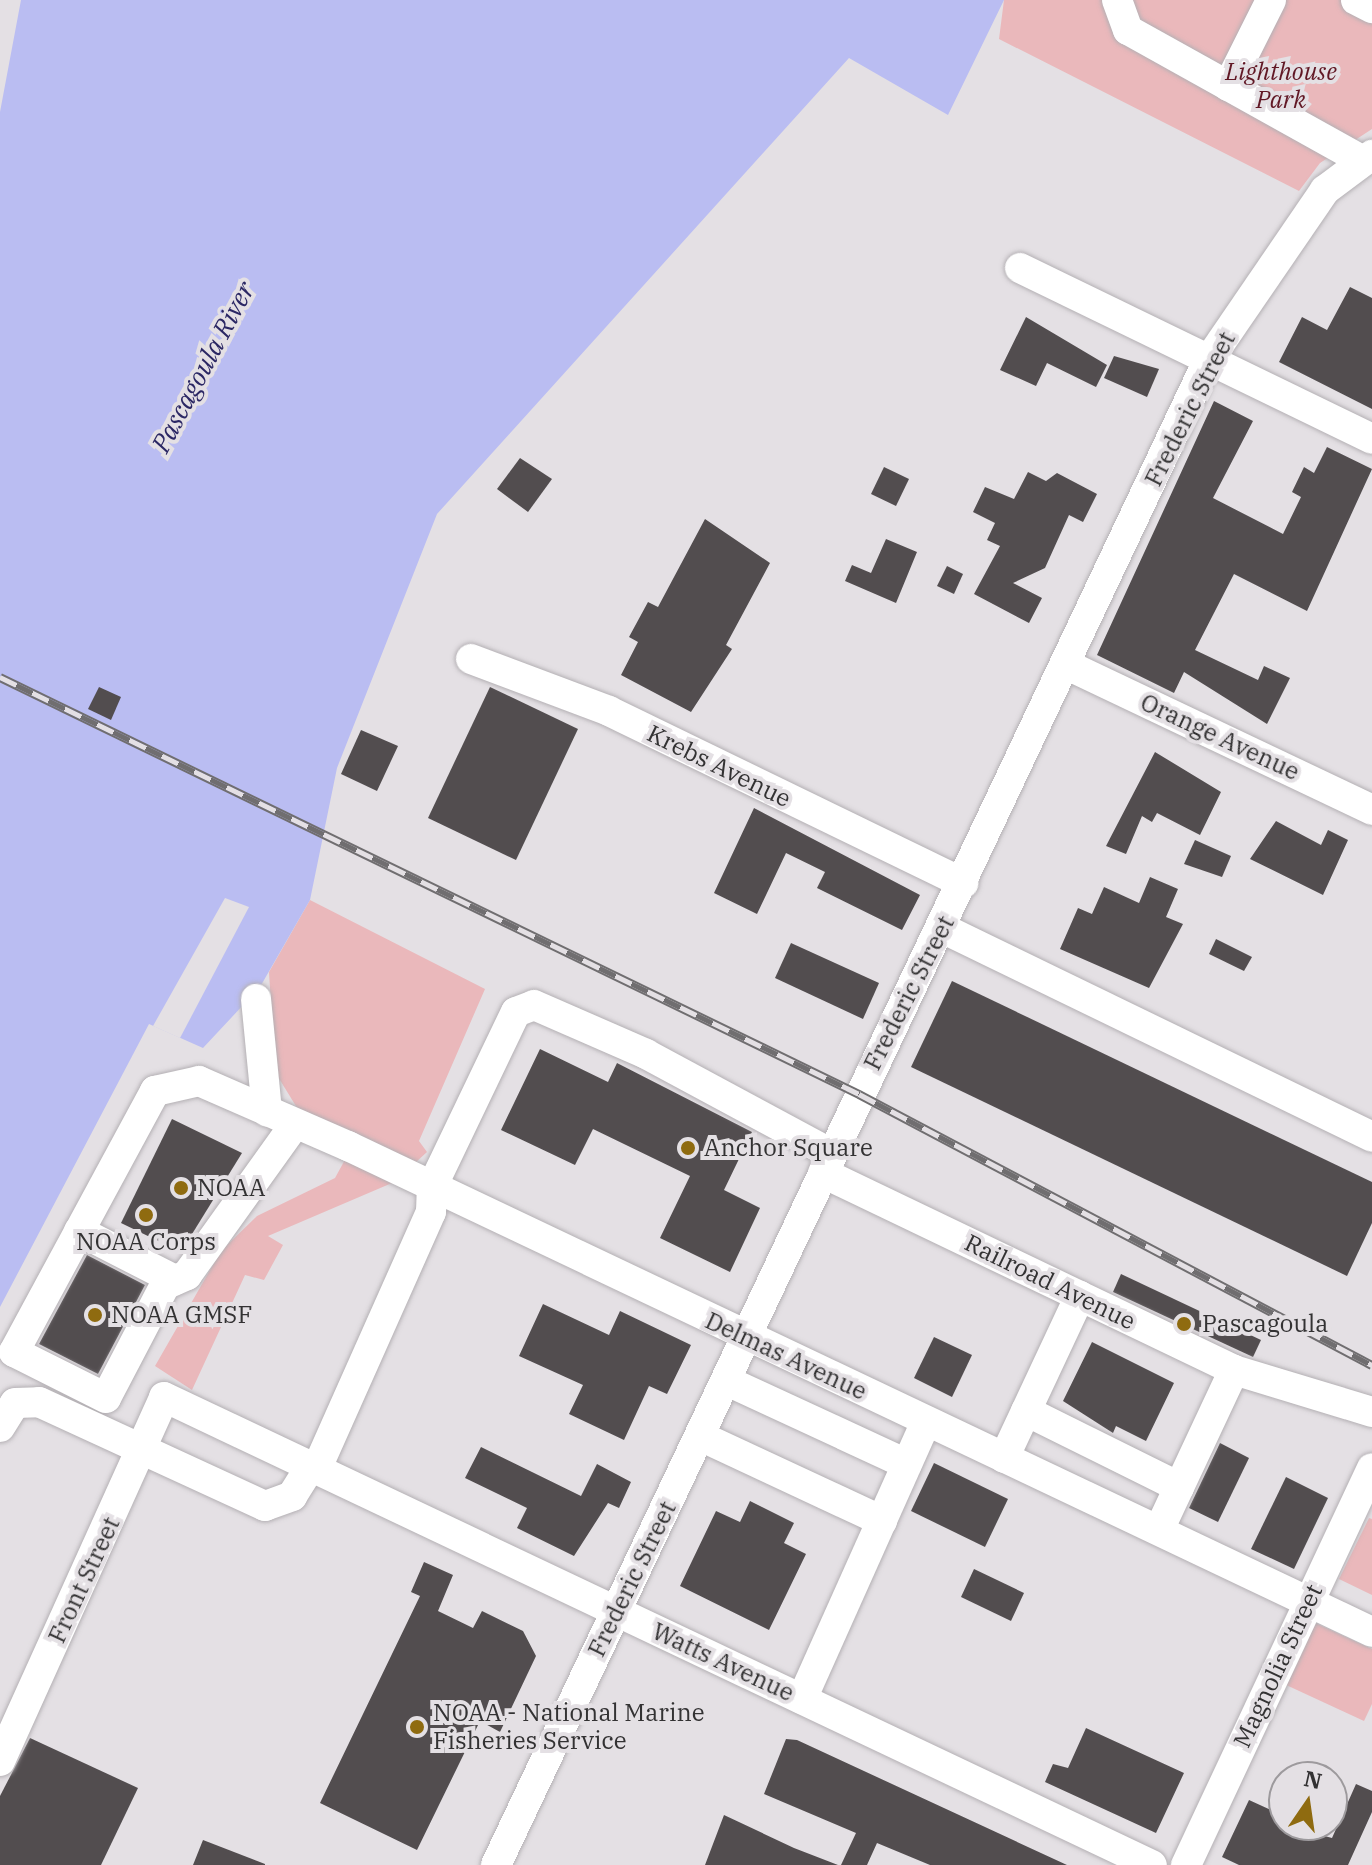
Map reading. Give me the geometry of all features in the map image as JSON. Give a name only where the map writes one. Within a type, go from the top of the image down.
[{"type":"street","points":[[1117,0],[1128,30],[1367,158]]},
{"type":"street","points":[[1228,86],[1271,0]]},
{"type":"street","points":[[1356,0],[1372,8]]},
{"type":"street","name":"Frederic Street","points":[[496,1865],[827,1164],[964,883],[1208,361],[1299,223],[1367,158]]},
{"type":"street","points":[[1020,268],[1372,439]]},
{"type":"street","name":"Krebs Avenue","points":[[471,659],[609,711],[964,883]]},
{"type":"street","name":"Orange Avenue","points":[[1067,665],[1372,810]]},
{"type":"street","points":[[942,928],[1372,1137]]},
{"type":"street","points":[[256,999],[267,1111]]},
{"type":"street","name":"Railroad Avenue","points":[[432,1187],[516,1012],[527,1005],[646,1054],[827,1164],[1080,1296],[1234,1370],[1372,1412]]},
{"type":"street","name":"Delmas Avenue","points":[[79,1231],[155,1091],[199,1081],[432,1187],[1372,1632]]},
{"type":"street","points":[[175,1280],[79,1231],[14,1352],[106,1398],[165,1285],[187,1275],[295,1124]]},
{"type":"street","points":[[0,1427],[15,1403],[27,1400],[265,1506],[292,1496],[314,1466],[431,1212],[432,1187]]},
{"type":"street","points":[[1004,1458],[1080,1296]]},
{"type":"street","points":[[1159,1530],[1234,1370]]},
{"type":"street","points":[[727,1381],[907,1464]]},
{"type":"street","name":"Watts Avenue","points":[[164,1397],[1152,1865]]},
{"type":"street","name":"Front Street","points":[[0,1761],[144,1451],[164,1397]]},
{"type":"street","points":[[1026,1411],[1179,1487]]},
{"type":"street","points":[[802,1699],[926,1422]]},
{"type":"street","points":[[700,1436],[882,1521]]},
{"type":"street","name":"Magnolia Street","points":[[1186,1865],[1372,1468]]},
{"type":"green space","name":"Lighthouse Park","points":[[1004,0],[1372,0],[1372,129],[1320,163],[1299,191],[999,39]]},
{"type":"green space","points":[[310,900],[485,989],[419,1141],[427,1152],[415,1163],[299,1111],[275,1072],[269,972]]},
{"type":"green space","points":[[347,1156],[392,1183],[268,1236],[283,1245],[264,1280],[245,1275],[192,1390],[155,1366],[221,1251],[257,1216],[335,1178]]},
{"type":"green space","points":[[1369,1518],[1372,1519],[1372,1595],[1339,1579]]},
{"type":"green space","points":[[1313,1622],[1372,1649],[1372,1704],[1364,1721],[1284,1684]]},
{"type":"water","name":"Pascagoula River","points":[[21,0],[1004,0],[948,115],[849,58],[437,514],[337,768],[310,900],[260,987],[203,1048],[149,1024],[0,1307],[0,112]]},
{"type":"pier","points":[[225,898],[249,907],[180,1038],[153,1026]]},
{"type":"building","points":[[1350,287],[1372,298],[1372,409],[1279,362],[1302,317],[1327,330]]},
{"type":"building","points":[[1026,317],[1107,365],[1096,387],[1047,363],[1036,386],[1000,370]]},
{"type":"building","points":[[1114,356],[1159,369],[1147,397],[1104,378]]},
{"type":"building","points":[[1214,401],[1253,421],[1213,498],[1283,534],[1301,497],[1292,492],[1304,467],[1314,473],[1327,447],[1372,469],[1307,611],[1234,574],[1195,650],[1258,680],[1264,666],[1290,678],[1267,724],[1184,672],[1174,693],[1097,655]]},
{"type":"building","points":[[520,458],[552,479],[528,512],[497,489]]},
{"type":"building","points":[[884,467],[909,479],[896,506],[871,494]]},
{"type":"building","points":[[1028,472],[1046,481],[1057,473],[1097,494],[1083,522],[1069,515],[1045,568],[1013,583],[1042,598],[1029,623],[974,594],[1000,546],[987,540],[995,523],[973,512],[985,487],[1014,499]]},
{"type":"building","points":[[705,519],[770,563],[726,645],[732,649],[691,712],[621,675],[638,642],[629,637],[648,602],[658,607]]},
{"type":"building","points":[[886,539],[917,552],[896,603],[845,581],[852,565],[871,573]]},
{"type":"building","points":[[947,566],[963,574],[954,594],[937,586]]},
{"type":"building","points":[[99,687],[121,697],[111,720],[88,709]]},
{"type":"building","points":[[490,687],[578,729],[516,860],[428,818]]},
{"type":"building","points":[[361,730],[398,746],[377,791],[341,774]]},
{"type":"building","points":[[1155,752],[1221,792],[1200,835],[1157,813],[1152,822],[1142,816],[1126,854],[1106,846]]},
{"type":"building","points":[[754,808],[920,895],[902,930],[817,888],[825,872],[786,853],[757,914],[714,893]]},
{"type":"building","points":[[1276,821],[1321,845],[1328,830],[1348,840],[1323,895],[1250,859]]},
{"type":"building","points":[[1195,840],[1231,856],[1222,877],[1184,864]]},
{"type":"building","points":[[1150,877],[1178,889],[1166,917],[1183,924],[1149,988],[1060,949],[1078,908],[1092,914],[1104,887],[1139,903]]},
{"type":"building","points":[[1216,939],[1252,957],[1244,971],[1209,954]]},
{"type":"building","points":[[791,943],[879,983],[863,1019],[775,978]]},
{"type":"building","points":[[952,981],[1372,1182],[1372,1223],[1347,1276],[911,1067]]},
{"type":"building","name":"Anchor Square","points":[[540,1049],[608,1082],[617,1063],[752,1132],[724,1190],[760,1208],[730,1272],[660,1238],[690,1176],[593,1129],[575,1165],[501,1130]]},
{"type":"building","name":"NOAA","points":[[172,1119],[242,1153],[181,1252],[121,1223]]},
{"type":"building","name":"NOAA GMSF","points":[[87,1255],[145,1285],[98,1374],[39,1344]]},
{"type":"building","points":[[1121,1274],[1261,1340],[1253,1357],[1113,1292]]},
{"type":"building","points":[[543,1304],[609,1335],[620,1311],[691,1345],[667,1394],[649,1386],[624,1440],[569,1414],[583,1385],[519,1356]]},
{"type":"building","points":[[934,1337],[972,1355],[952,1397],[914,1378]]},
{"type":"building","points":[[1092,1342],[1174,1383],[1146,1441],[1116,1426],[1113,1433],[1063,1401]]},
{"type":"building","points":[[1220,1443],[1249,1458],[1218,1522],[1189,1508]]},
{"type":"building","points":[[481,1447],[581,1496],[597,1464],[631,1482],[619,1508],[608,1503],[574,1556],[517,1528],[527,1508],[465,1478]]},
{"type":"building","points":[[934,1463],[1008,1499],[985,1547],[911,1511]]},
{"type":"building","points":[[1286,1477],[1328,1498],[1294,1569],[1251,1549]]},
{"type":"building","points":[[750,1501],[794,1523],[784,1543],[806,1554],[769,1630],[680,1586],[716,1511],[740,1522]]},
{"type":"building","name":"NOAA - National Marine Fisheries Service","points":[[424,1562],[453,1575],[438,1611],[473,1628],[482,1611],[523,1631],[536,1656],[500,1732],[480,1721],[417,1850],[320,1803],[420,1596],[411,1592]]},
{"type":"building","points":[[974,1569],[1024,1593],[1011,1621],[961,1597]]},
{"type":"building","points":[[1086,1728],[1184,1773],[1156,1833],[1045,1782],[1053,1764],[1068,1768]]},
{"type":"building","points":[[30,1738],[138,1788],[101,1865],[0,1865],[0,1796]]},
{"type":"building","points":[[786,1739],[797,1740],[1067,1865],[930,1865],[877,1843],[867,1865],[841,1865],[856,1833],[764,1794]]},
{"type":"building","points":[[1356,1784],[1372,1791],[1372,1812],[1348,1865],[1239,1865],[1222,1857],[1249,1800],[1268,1809],[1268,1841],[1348,1841],[1348,1802]]},
{"type":"building","points":[[724,1815],[794,1848],[838,1865],[705,1865]]},
{"type":"building","points":[[203,1840],[265,1864],[265,1865],[193,1865]]},
{"type":"railway","points":[[0,677],[859,1094],[1372,1365]]},
{"type":"place","name":"Anchor Square","points":[[688,1148]]},
{"type":"place","name":"NOAA","points":[[181,1188]]},
{"type":"place","name":"NOAA Corps","points":[[146,1215]]},
{"type":"place","name":"NOAA GMSF","points":[[95,1315]]},
{"type":"place","name":"Pascagoula","points":[[1184,1324]]},
{"type":"place","name":"NOAA - National Marine Fisheries Service","points":[[417,1727]]}]
